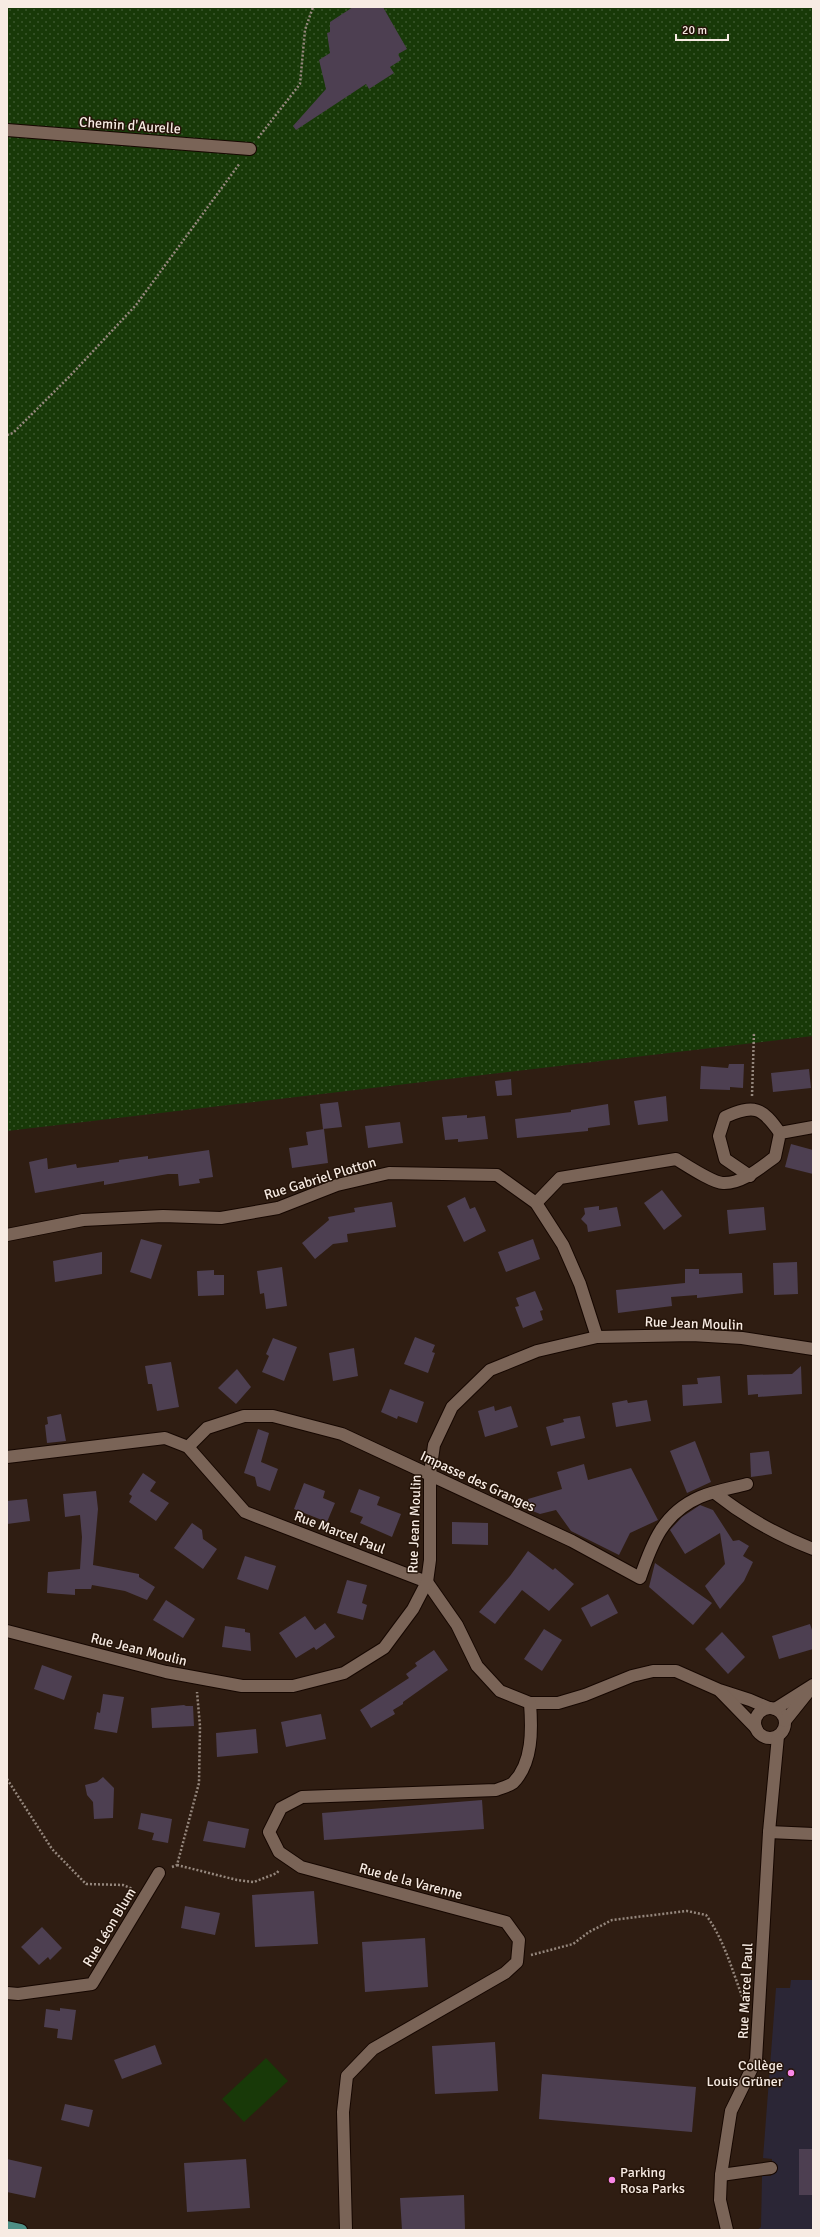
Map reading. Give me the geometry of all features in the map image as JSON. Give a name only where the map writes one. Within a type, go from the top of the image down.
[{"type":"main road","points":[[7,2227],[21,2230]]},
{"type":"street","name":"Chemin d'Aurelle","points":[[7,130],[250,149]]},
{"type":"street","points":[[536,1203],[560,1178],[676,1159],[696,1172],[723,1183],[750,1176],[775,1157],[780,1133],[770,1118],[757,1109],[744,1109],[725,1117],[719,1136],[725,1159],[750,1176]]},
{"type":"street","points":[[780,1133],[813,1127]]},
{"type":"street","name":"Rue Gabriel Plotton","points":[[7,1235],[83,1220],[163,1216],[221,1218],[278,1208],[337,1185],[389,1173],[497,1175],[536,1203],[562,1246],[580,1284],[596,1337]]},
{"type":"street","name":"Rue Jean Moulin","points":[[7,1631],[166,1672],[242,1686],[293,1686],[344,1673],[384,1648],[414,1610],[427,1582],[430,1560],[430,1476],[434,1445],[452,1407],[490,1370],[537,1351],[596,1337],[692,1335],[742,1338],[813,1349]]},
{"type":"street","name":"Impasse des Granges","points":[[188,1447],[208,1428],[244,1416],[273,1416],[342,1434],[572,1541],[640,1578],[651,1547],[668,1518],[700,1497],[747,1484]]},
{"type":"street","name":"Rue Marcel Paul","points":[[7,1457],[165,1438],[188,1447],[245,1512],[427,1582],[457,1625],[477,1666],[500,1691],[530,1703],[558,1703],[585,1695],[632,1676],[653,1671],[676,1672],[719,1690],[772,1709]]},
{"type":"street","points":[[715,1493],[735,1508],[779,1535],[813,1549]]},
{"type":"street","points":[[772,1709],[782,1715],[785,1721],[785,1726],[778,1736],[769,1738],[760,1732],[756,1718],[761,1712],[772,1709],[813,1685]]},
{"type":"street","points":[[785,1721],[813,1685]]},
{"type":"street","name":"Rue Marcel Paul","points":[[719,1690],[760,1732],[774,1771]]},
{"type":"street","name":"Rue de la Varenne","points":[[517,1958],[519,1940],[506,1922],[301,1867],[279,1852],[269,1832],[281,1808],[302,1797],[496,1790],[512,1784],[524,1768],[532,1727],[530,1703]]},
{"type":"street","name":"Rue Marcel Paul","points":[[728,2230],[720,2200],[721,2174],[731,2111],[756,2060],[768,1832],[778,1736]]},
{"type":"street","points":[[768,1832],[813,1834]]},
{"type":"street","name":"Rue Léon Blum","points":[[7,1993],[18,1994],[92,1984],[159,1873]]},
{"type":"street","points":[[346,2230],[343,2112],[347,2076],[373,2049],[505,1973],[517,1962],[517,1958]]},
{"type":"street","points":[[721,2174],[772,2168]]},
{"type":"path","points":[[7,436],[13,432],[69,377],[136,306],[250,149],[300,84],[305,30],[313,7]]},
{"type":"path","points":[[751,1109],[754,1032]]},
{"type":"path","points":[[177,1865],[199,1783],[200,1726],[196,1678]]},
{"type":"path","points":[[7,1779],[52,1849],[86,1884],[123,1885],[147,1893]]},
{"type":"path","points":[[159,1873],[177,1865],[236,1880],[254,1882],[277,1873],[288,1858]]},
{"type":"path","points":[[517,1958],[573,1944],[590,1932],[612,1920],[687,1911],[706,1915],[718,1931],[727,1951],[742,1996],[759,2005]]},
{"type":"shaded area","name":"Collège Louis Grüner","points":[[791,1980],[813,1980],[813,2230],[757,2230],[761,2227],[762,2176],[771,2176],[772,2159],[763,2158],[776,1988],[790,1988]]},
{"type":"green space","points":[[7,7],[813,7],[813,1036],[7,1131]]},
{"type":"green space","points":[[266,2058],[288,2081],[244,2122],[222,2099]]},
{"type":"building","points":[[353,7],[383,7],[407,49],[398,54],[401,60],[390,67],[394,73],[369,89],[366,84],[296,130],[293,126],[326,89],[319,60],[330,53],[327,33],[330,32],[330,22]]},
{"type":"building","points":[[729,1064],[744,1064],[743,1088],[730,1087],[730,1090],[700,1089],[701,1066],[728,1068]]},
{"type":"building","points":[[809,1069],[811,1088],[773,1092],[771,1073]]},
{"type":"building","points":[[511,1079],[512,1095],[497,1096],[495,1081]]},
{"type":"building","points":[[666,1096],[668,1121],[638,1125],[634,1101]]},
{"type":"building","points":[[338,1102],[342,1127],[323,1129],[320,1104]]},
{"type":"building","points":[[608,1104],[610,1125],[588,1128],[588,1131],[517,1138],[515,1119],[571,1112],[571,1110]]},
{"type":"building","points":[[467,1115],[467,1118],[485,1116],[488,1139],[458,1142],[458,1139],[445,1140],[442,1117]]},
{"type":"building","points":[[400,1122],[403,1143],[368,1148],[365,1126]]},
{"type":"building","points":[[324,1129],[328,1163],[292,1168],[289,1148],[308,1145],[306,1132]]},
{"type":"building","points":[[791,1144],[813,1150],[813,1174],[785,1167]]},
{"type":"building","points":[[209,1150],[213,1177],[199,1179],[200,1183],[179,1186],[178,1174],[168,1174],[104,1185],[104,1181],[35,1193],[29,1162],[47,1158],[48,1169],[76,1164],[77,1168],[148,1156],[148,1159]]},
{"type":"building","points":[[662,1190],[682,1216],[664,1230],[644,1203]]},
{"type":"building","points":[[465,1197],[470,1209],[475,1207],[486,1231],[464,1242],[447,1206]]},
{"type":"building","points":[[392,1202],[396,1227],[347,1234],[348,1242],[333,1244],[315,1259],[302,1243],[329,1220],[328,1217],[355,1212],[354,1208]]},
{"type":"building","points":[[599,1206],[599,1210],[617,1207],[621,1226],[588,1232],[587,1225],[581,1219],[585,1214],[584,1208]]},
{"type":"building","points":[[764,1207],[766,1230],[729,1234],[727,1210]]},
{"type":"building","points":[[141,1239],[162,1245],[151,1279],[130,1272]]},
{"type":"building","points":[[533,1239],[540,1259],[506,1272],[498,1252]]},
{"type":"building","points":[[102,1252],[102,1274],[55,1282],[53,1261]]},
{"type":"building","points":[[797,1262],[798,1294],[774,1295],[773,1263]]},
{"type":"building","points":[[282,1267],[287,1306],[266,1309],[264,1293],[260,1294],[257,1271]]},
{"type":"building","points":[[685,1269],[699,1269],[699,1274],[742,1273],[743,1293],[697,1298],[697,1295],[671,1297],[672,1306],[618,1313],[616,1290],[685,1283]]},
{"type":"building","points":[[214,1270],[214,1275],[224,1275],[224,1295],[198,1296],[197,1271]]},
{"type":"building","points":[[535,1291],[543,1310],[540,1311],[543,1320],[523,1328],[515,1307],[519,1306],[516,1298]]},
{"type":"building","points":[[415,1337],[435,1345],[432,1352],[435,1353],[428,1373],[404,1364]]},
{"type":"building","points":[[273,1338],[297,1347],[284,1381],[262,1372],[269,1356],[266,1354]]},
{"type":"building","points":[[354,1348],[358,1376],[333,1381],[329,1353]]},
{"type":"building","points":[[171,1362],[179,1407],[157,1411],[152,1384],[148,1384],[145,1366]]},
{"type":"building","points":[[801,1366],[802,1394],[758,1397],[758,1394],[748,1395],[747,1375],[792,1374]]},
{"type":"building","points":[[237,1369],[251,1387],[236,1404],[218,1388]]},
{"type":"building","points":[[720,1376],[722,1403],[683,1406],[682,1385],[698,1384],[697,1378]]},
{"type":"building","points":[[390,1389],[424,1402],[417,1423],[398,1416],[397,1419],[381,1412]]},
{"type":"building","points":[[627,1400],[628,1403],[647,1400],[651,1421],[616,1427],[612,1403]]},
{"type":"building","points":[[494,1406],[495,1411],[511,1406],[518,1427],[485,1437],[478,1411]]},
{"type":"building","points":[[61,1414],[66,1441],[47,1443],[45,1425],[48,1424],[47,1417]]},
{"type":"building","points":[[580,1416],[585,1438],[551,1446],[546,1427],[564,1422],[563,1419]]},
{"type":"building","points":[[258,1429],[269,1433],[261,1462],[278,1469],[270,1491],[257,1486],[255,1477],[244,1473]]},
{"type":"building","points":[[695,1441],[711,1482],[687,1493],[670,1451]]},
{"type":"building","points":[[769,1451],[772,1474],[751,1477],[750,1453]]},
{"type":"building","points":[[584,1464],[588,1480],[631,1468],[658,1520],[630,1533],[619,1555],[571,1531],[556,1510],[540,1514],[530,1510],[528,1499],[562,1489],[557,1472]]},
{"type":"building","points":[[143,1473],[156,1482],[150,1491],[169,1503],[156,1521],[129,1502],[132,1496],[129,1494]]},
{"type":"building","points":[[304,1483],[325,1491],[323,1498],[335,1503],[327,1522],[294,1509]]},
{"type":"building","points":[[359,1489],[380,1497],[377,1505],[401,1514],[392,1537],[360,1523],[363,1517],[350,1512]]},
{"type":"building","points":[[96,1491],[98,1509],[93,1565],[139,1574],[139,1577],[155,1587],[147,1600],[125,1591],[92,1585],[91,1589],[75,1589],[75,1595],[47,1593],[48,1572],[80,1569],[82,1537],[80,1515],[65,1517],[63,1494]]},
{"type":"building","points":[[27,1499],[30,1521],[7,1524],[7,1501]]},
{"type":"building","points":[[700,1505],[713,1510],[733,1541],[739,1540],[749,1546],[743,1556],[753,1562],[744,1581],[720,1609],[705,1586],[725,1564],[720,1533],[685,1554],[670,1530],[682,1517]]},
{"type":"building","points":[[452,1522],[488,1523],[488,1545],[452,1544]]},
{"type":"building","points":[[192,1523],[202,1530],[203,1539],[217,1549],[203,1569],[174,1548]]},
{"type":"building","points":[[528,1551],[553,1570],[555,1568],[574,1584],[549,1611],[522,1590],[495,1624],[479,1612],[510,1576]]},
{"type":"building","points":[[245,1556],[276,1566],[268,1590],[237,1579]]},
{"type":"building","points":[[655,1563],[712,1603],[693,1625],[649,1587]]},
{"type":"building","points":[[347,1580],[367,1585],[362,1603],[367,1605],[363,1620],[337,1613]]},
{"type":"building","points":[[608,1594],[618,1613],[591,1627],[581,1608]]},
{"type":"building","points":[[166,1600],[195,1619],[183,1638],[153,1620]]},
{"type":"building","points":[[305,1616],[315,1630],[325,1623],[335,1637],[316,1650],[314,1647],[296,1658],[279,1633]]},
{"type":"building","points":[[810,1624],[813,1633],[813,1649],[779,1659],[772,1636]]},
{"type":"building","points":[[225,1626],[245,1629],[245,1632],[250,1633],[251,1651],[222,1647]]},
{"type":"building","points":[[544,1629],[562,1640],[542,1671],[524,1659]]},
{"type":"building","points":[[722,1632],[745,1657],[728,1674],[705,1649]]},
{"type":"building","points":[[434,1650],[448,1670],[393,1710],[395,1714],[371,1728],[360,1710],[409,1678],[406,1674],[417,1666],[415,1663]]},
{"type":"building","points":[[42,1665],[72,1676],[64,1700],[34,1689]]},
{"type":"building","points":[[103,1694],[124,1697],[117,1733],[94,1729],[97,1712],[100,1713]]},
{"type":"building","points":[[184,1705],[193,1706],[194,1726],[152,1728],[151,1708]]},
{"type":"building","points":[[321,1714],[326,1739],[286,1747],[281,1722]]},
{"type":"building","points":[[256,1729],[258,1753],[217,1757],[216,1733]]},
{"type":"building","points":[[103,1777],[114,1788],[113,1818],[94,1819],[93,1802],[87,1795],[85,1785],[97,1782]]},
{"type":"building","points":[[482,1800],[484,1829],[324,1840],[322,1813]]},
{"type":"building","points":[[141,1813],[172,1819],[168,1843],[152,1840],[154,1833],[138,1829]]},
{"type":"building","points":[[208,1821],[249,1829],[245,1848],[203,1841]]},
{"type":"building","points":[[314,1891],[318,1944],[255,1947],[252,1895]]},
{"type":"building","points":[[185,1906],[220,1913],[215,1935],[181,1928]]},
{"type":"building","points":[[42,1927],[62,1948],[50,1960],[48,1957],[39,1965],[21,1947]]},
{"type":"building","points":[[425,1938],[428,1987],[365,1992],[362,1942]]},
{"type":"building","points":[[60,2008],[76,2010],[72,2040],[57,2038],[58,2029],[44,2027],[46,2009],[60,2011]]},
{"type":"building","points":[[495,2042],[498,2091],[435,2094],[432,2046]]},
{"type":"building","points":[[155,2045],[162,2064],[122,2079],[114,2060]]},
{"type":"building","points":[[542,2074],[696,2087],[692,2132],[539,2119]]},
{"type":"building","points":[[65,2104],[93,2110],[89,2127],[61,2120]]},
{"type":"building","points":[[799,2149],[813,2149],[813,2195],[799,2195]]},
{"type":"building","points":[[7,2159],[42,2167],[35,2198],[7,2192]]},
{"type":"building","points":[[246,2159],[250,2208],[187,2212],[184,2163]]},
{"type":"building","points":[[464,2195],[465,2230],[402,2230],[400,2198]]},
{"type":"place","name":"Collège Louis Grüner","points":[[791,2073]]},
{"type":"place","name":"Parking Rosa Parks","points":[[612,2180]]}]
